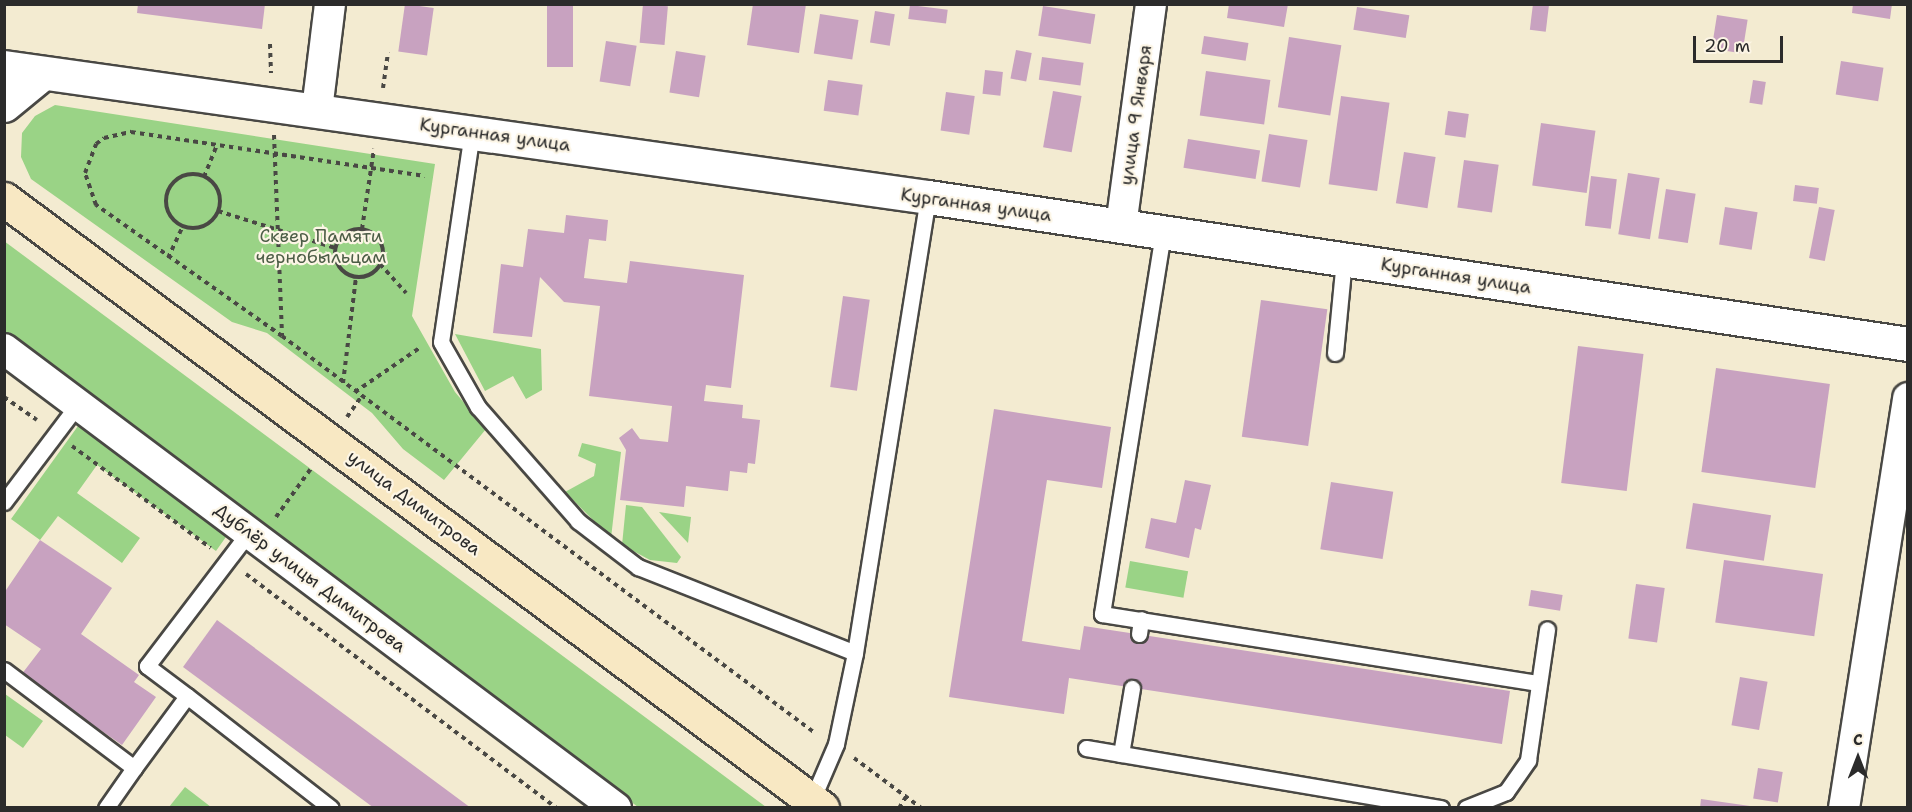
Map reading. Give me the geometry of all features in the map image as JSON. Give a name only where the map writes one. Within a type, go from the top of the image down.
[{"type":"main road","name":"улица Димитрова","points":[[8,196],[817,804]]},
{"type":"street","points":[[317,110],[330,4]]},
{"type":"street","name":"улица 9 Января","points":[[1121,226],[1151,4]]},
{"type":"street","name":"Курганная улица","points":[[4,67],[928,197],[1908,344]]},
{"type":"street","points":[[4,105],[43,73]]},
{"type":"street","name":"Дублёр улицы Димитрова","points":[[4,349],[616,807]]},
{"type":"street","points":[[1844,807],[1908,398]]},
{"type":"lane","points":[[472,132],[441,342],[478,407],[578,520],[638,567],[855,653]]},
{"type":"lane","points":[[817,804],[836,744],[855,653],[928,197]]},
{"type":"lane","points":[[1164,233],[1102,614],[1140,627],[1539,683]]},
{"type":"lane","points":[[1335,353],[1344,260]]},
{"type":"lane","points":[[4,502],[78,404]]},
{"type":"lane","points":[[254,536],[228,560],[147,666],[331,807]]},
{"type":"lane","points":[[1466,807],[1506,792],[1528,760],[1547,629]]},
{"type":"lane","points":[[4,669],[134,768]]},
{"type":"lane","points":[[1121,754],[1132,688]]},
{"type":"lane","points":[[106,807],[187,696]]},
{"type":"lane","points":[[1086,748],[1441,807]]},
{"type":"path","points":[[282,336],[168,258],[96,205],[85,173],[91,150],[104,138],[131,132],[425,176]]},
{"type":"path","points":[[204,177],[217,145]]},
{"type":"path","points":[[182,176],[204,177],[218,192],[218,211],[202,227],[183,226],[166,207],[168,189],[182,176]]},
{"type":"path","points":[[218,211],[335,248]]},
{"type":"path","points":[[168,258],[183,226]]},
{"type":"path","points":[[365,229],[382,246],[380,264],[372,274],[356,277],[342,269],[335,248],[350,230],[365,229]]},
{"type":"path","points":[[380,264],[406,293]]},
{"type":"path","points":[[344,384],[356,277]]},
{"type":"path","points":[[355,392],[423,346]]},
{"type":"path","points":[[4,397],[228,560],[557,807]]},
{"type":"path","points":[[254,536],[331,441],[361,397]]},
{"type":"path","points":[[899,807],[906,797]]},
{"type":"green space","name":"Сквер Памяти чернобыльцам","points":[[55,105],[435,164],[412,316],[455,392],[486,429],[444,480],[403,449],[372,413],[267,333],[232,322],[31,179],[21,157],[22,133],[35,116]]},
{"type":"green space","points":[[4,241],[766,807],[638,807],[5,334]]},
{"type":"green space","points":[[455,334],[541,349],[542,390],[526,399],[513,376],[485,391]]},
{"type":"green space","points":[[78,426],[228,534],[216,551],[97,465],[77,493],[140,538],[122,563],[58,516],[40,540],[11,519]]},
{"type":"green space","points":[[582,443],[621,452],[611,538],[565,492],[594,476],[596,464],[578,456]]},
{"type":"green space","points":[[626,505],[642,507],[681,557],[677,563],[650,560],[622,545]]},
{"type":"green space","points":[[659,512],[691,517],[688,543]]},
{"type":"green space","points":[[1130,561],[1188,571],[1183,598],[1125,588]]},
{"type":"green space","points":[[5,694],[43,721],[23,748],[5,735]]},
{"type":"green space","points":[[185,787],[211,807],[169,807]]},
{"type":"building","points":[[138,4],[265,4],[262,29],[137,13]]},
{"type":"building","points":[[405,4],[434,8],[427,56],[398,52]]},
{"type":"building","points":[[547,4],[573,4],[573,67],[547,67]]},
{"type":"building","points":[[643,4],[668,6],[665,45],[640,43]]},
{"type":"building","points":[[753,4],[806,4],[799,53],[747,45]]},
{"type":"building","points":[[1229,4],[1288,4],[1284,27],[1227,18]]},
{"type":"building","points":[[1533,4],[1549,6],[1546,32],[1530,30]]},
{"type":"building","points":[[1853,4],[1892,4],[1890,19],[1852,13]]},
{"type":"building","points":[[910,5],[948,10],[946,24],[908,19]]},
{"type":"building","points":[[1043,6],[1095,14],[1091,44],[1038,36]]},
{"type":"building","points":[[1357,7],[1409,15],[1406,38],[1353,30]]},
{"type":"building","points":[[875,11],[895,14],[890,46],[870,43]]},
{"type":"building","points":[[820,14],[859,20],[852,60],[814,54]]},
{"type":"building","points":[[1717,15],[1748,20],[1742,53],[1712,49]]},
{"type":"building","points":[[1204,36],[1248,43],[1246,61],[1201,54]]},
{"type":"building","points":[[1289,37],[1341,45],[1330,115],[1278,107]]},
{"type":"building","points":[[606,41],[637,46],[630,86],[600,81]]},
{"type":"building","points":[[1016,50],[1032,53],[1026,82],[1010,78]]},
{"type":"building","points":[[676,51],[706,56],[699,97],[669,92]]},
{"type":"building","points":[[1042,57],[1084,63],[1080,86],[1039,80]]},
{"type":"building","points":[[1841,61],[1883,68],[1878,101],[1836,95]]},
{"type":"building","points":[[985,70],[1003,72],[1000,96],[982,94]]},
{"type":"building","points":[[1206,71],[1270,80],[1264,125],[1200,116]]},
{"type":"building","points":[[828,80],[863,85],[858,116],[824,111]]},
{"type":"building","points":[[1753,80],[1766,82],[1762,105],[1749,103]]},
{"type":"building","points":[[1053,91],[1082,96],[1072,152],[1043,147]]},
{"type":"building","points":[[946,92],[975,96],[969,135],[941,131]]},
{"type":"building","points":[[1341,96],[1390,103],[1377,191],[1329,184]]},
{"type":"building","points":[[1448,111],[1469,114],[1465,138],[1445,135]]},
{"type":"building","points":[[1541,123],[1595,131],[1587,193],[1532,185]]},
{"type":"building","points":[[1269,134],[1308,140],[1300,188],[1261,181]]},
{"type":"building","points":[[1188,139],[1260,150],[1256,179],[1183,168]]},
{"type":"building","points":[[1404,152],[1436,157],[1427,208],[1396,203]]},
{"type":"building","points":[[1464,160],[1499,165],[1492,212],[1457,208]]},
{"type":"building","points":[[1628,173],[1660,178],[1650,239],[1618,234]]},
{"type":"building","points":[[1591,176],[1617,179],[1611,229],[1585,226]]},
{"type":"building","points":[[1795,185],[1819,188],[1817,204],[1793,201]]},
{"type":"building","points":[[1666,189],[1696,194],[1688,243],[1658,238]]},
{"type":"building","points":[[1725,207],[1758,212],[1752,250],[1719,245]]},
{"type":"building","points":[[1819,207],[1835,210],[1825,261],[1809,258]]},
{"type":"building","points":[[566,215],[608,220],[606,241],[589,239],[584,278],[627,283],[630,261],[744,275],[731,388],[706,385],[704,401],[743,405],[742,418],[760,420],[755,464],[748,463],[747,473],[730,471],[728,491],[686,486],[684,507],[620,500],[626,450],[619,438],[632,428],[640,439],[668,442],[672,406],[589,396],[600,306],[564,302],[540,277],[532,337],[493,333],[501,264],[523,267],[528,229],[564,233]]},
{"type":"building","points":[[843,296],[870,300],[857,391],[830,387]]},
{"type":"building","points":[[1261,300],[1327,309],[1308,446],[1242,437]]},
{"type":"building","points":[[1578,346],[1644,354],[1627,491],[1561,483]]},
{"type":"building","points":[[1716,368],[1830,384],[1815,488],[1701,472]]},
{"type":"building","points":[[994,409],[1111,427],[1102,488],[1047,480],[1022,641],[1080,650],[1084,626],[1510,691],[1502,744],[1069,678],[1064,714],[949,697]]},
{"type":"building","points":[[1185,480],[1211,485],[1201,530],[1195,528],[1189,558],[1145,548],[1151,518],[1176,523]]},
{"type":"building","points":[[1331,482],[1393,492],[1383,559],[1320,549]]},
{"type":"building","points":[[1693,503],[1771,515],[1764,561],[1686,548]]},
{"type":"building","points":[[40,540],[112,588],[81,634],[139,675],[134,682],[156,697],[122,745],[21,675],[41,649],[4,624],[4,593]]},
{"type":"building","points":[[1724,560],[1823,574],[1814,636],[1715,622]]},
{"type":"building","points":[[1636,584],[1665,588],[1657,643],[1628,638]]},
{"type":"building","points":[[1531,590],[1563,595],[1560,611],[1528,606]]},
{"type":"building","points":[[217,620],[471,808],[374,808],[183,667]]},
{"type":"building","points":[[1740,677],[1768,682],[1759,730],[1731,725]]},
{"type":"building","points":[[1758,768],[1783,772],[1778,803],[1753,799]]},
{"type":"building","points":[[1701,799],[1750,806],[1750,808],[1700,808]]}]
